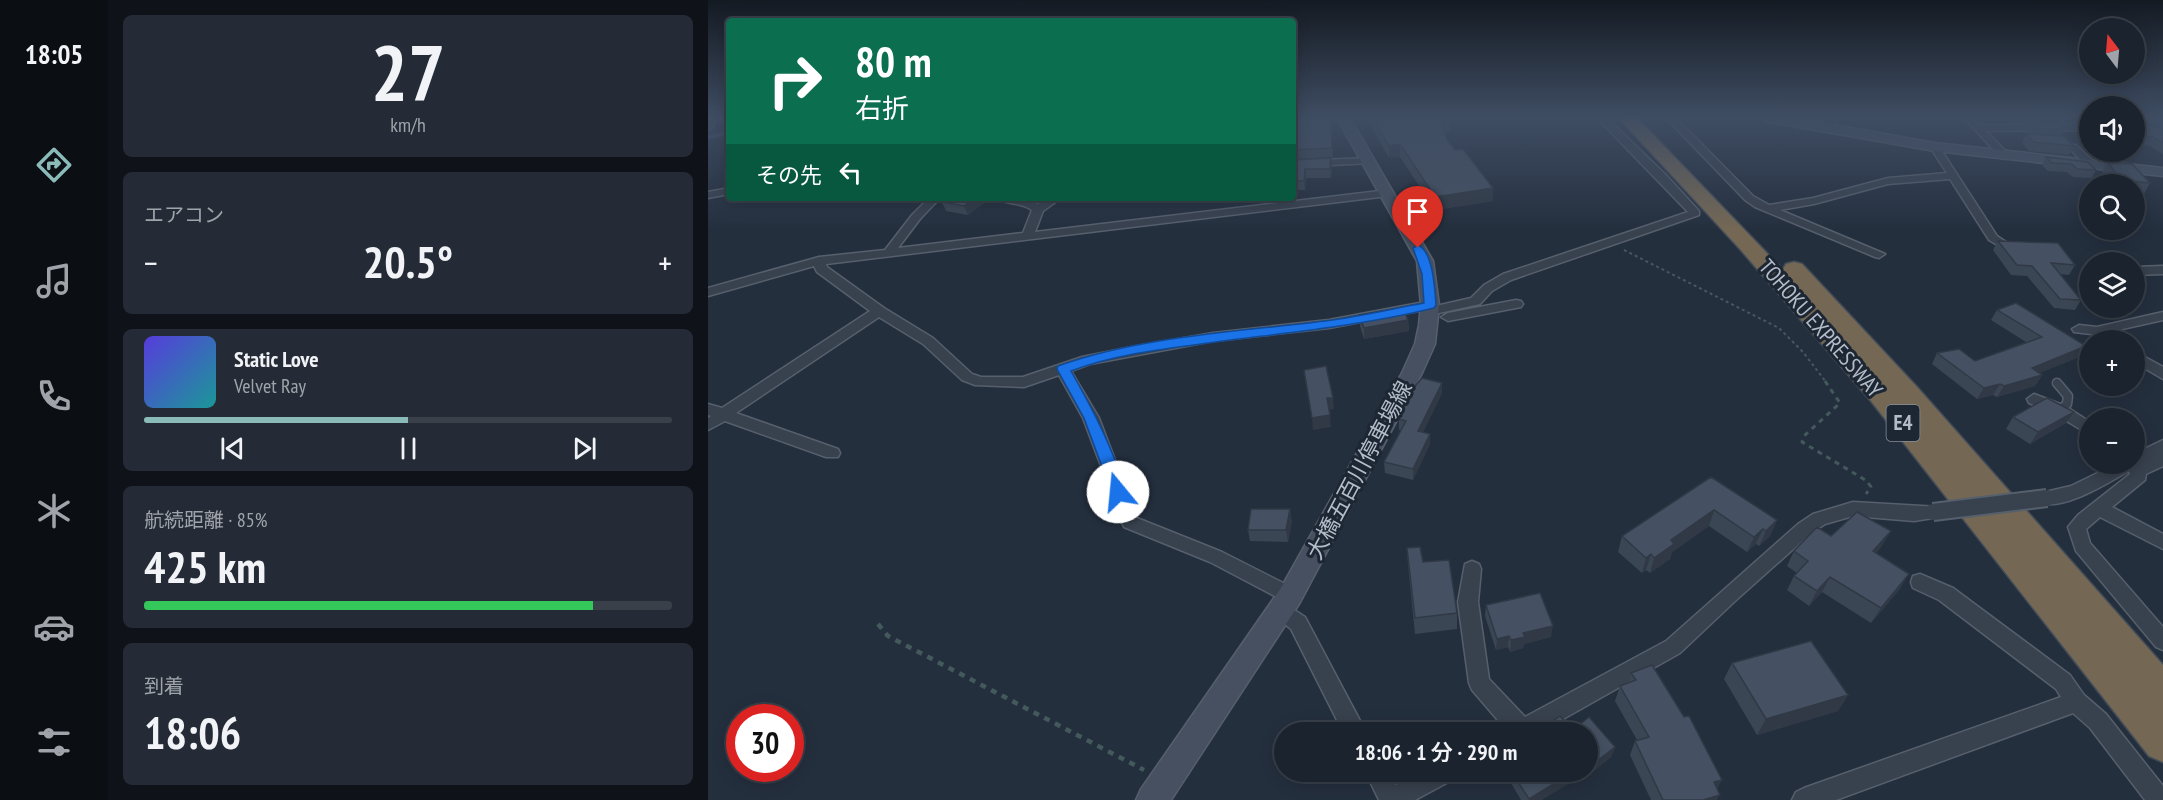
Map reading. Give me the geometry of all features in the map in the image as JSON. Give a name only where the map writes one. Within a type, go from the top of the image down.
[{"type":"highway","name":"TOHOKU EXPRESSWAY","points":[[1663,155],[1748,244],[1880,395],[2163,742]]},
{"type":"highway","name":"TOHOKU EXPRESSWAY","points":[[1683,155],[1770,242],[1908,393],[2163,693]]},
{"type":"main road","name":"大橋五百川停車場線","points":[[1158,790],[1286,603],[1412,373],[1425,344],[1430,311],[1425,261],[1388,193],[1364,155]]},
{"type":"main road","points":[[2000,155],[2163,172]]},
{"type":"street","points":[[819,261],[821,269],[879,311],[928,341],[974,380],[995,383],[1024,382],[1087,360],[1175,343],[1430,311],[1475,301],[1488,288],[1507,277],[1695,213],[1640,155]]},
{"type":"street","points":[[1707,155],[1749,198],[1879,254]]},
{"type":"street","points":[[1940,155],[1993,238],[2006,246]]},
{"type":"street","points":[[2081,155],[2092,166]]},
{"type":"street","points":[[1296,164],[1367,161]]},
{"type":"street","points":[[1770,208],[1814,201],[1888,180],[1953,176]]},
{"type":"street","points":[[708,195],[726,192]]},
{"type":"street","points":[[709,291],[819,261],[1388,193]]},
{"type":"street","points":[[889,252],[916,217],[932,201]]},
{"type":"street","points":[[1018,201],[1030,203],[1038,209]]},
{"type":"street","points":[[1028,235],[1038,209],[1051,201]]},
{"type":"street","points":[[2145,271],[2163,270]]},
{"type":"street","points":[[1430,311],[1459,316],[1516,304]]},
{"type":"street","points":[[708,425],[879,311]]},
{"type":"street","points":[[2101,330],[2163,316]]},
{"type":"street","points":[[2079,329],[2088,330]]},
{"type":"street","points":[[2145,362],[2163,374]]},
{"type":"street","points":[[1063,369],[1091,418],[1130,522],[1216,557],[1286,603],[1350,722]]},
{"type":"street","points":[[2034,399],[2060,410],[2079,423]]},
{"type":"street","points":[[708,409],[832,453]]},
{"type":"street","points":[[2145,457],[2163,446]]},
{"type":"street","points":[[2145,462],[2163,459]]},
{"type":"street","points":[[1537,722],[1673,647],[1804,529],[1819,519],[1853,509],[1914,514],[2047,498],[2076,492],[2113,474]]},
{"type":"street","points":[[2138,474],[2139,476],[2077,527],[2082,546],[2163,641]]},
{"type":"street","points":[[2099,508],[2163,542]]},
{"type":"street","points":[[1472,569],[1468,602],[1479,682],[1513,722]]},
{"type":"street","points":[[1920,582],[1946,594],[2063,682],[2076,702],[2098,721],[2159,800]]},
{"type":"street","points":[[1804,800],[2076,702]]},
{"type":"street","points":[[1382,782],[1392,800],[1426,782]]},
{"type":"lane","points":[[2057,383],[2068,396],[2067,404],[2060,410]]},
{"type":"path","points":[[1609,243],[1785,333],[1840,400],[1840,403],[1802,440],[1805,445],[1870,484],[1868,492],[1853,509]]},
{"type":"path","points":[[878,624],[888,636],[1158,790]]},
{"type":"building","points":[[1407,155],[1468,155],[1493,188],[1435,197]]},
{"type":"building","points":[[2046,157],[2088,162],[2096,170],[2077,169],[2072,164],[2052,163]]},
{"type":"building","points":[[1331,158],[1330,169],[1305,169],[1304,181],[1296,181],[1296,160]]},
{"type":"building","points":[[2108,162],[2132,164],[2141,174],[2116,174]]},
{"type":"building","points":[[944,201],[971,201],[964,206],[942,202]]},
{"type":"building","points":[[1998,241],[2058,243],[2075,265],[2051,263],[2079,300],[2060,299],[2032,266],[2017,265]]},
{"type":"building","points":[[2016,303],[2079,342],[2079,349],[2032,368],[2042,375],[2004,386],[2000,384],[1984,388],[1937,353],[1959,349],[1975,361],[2042,337],[1997,310]]},
{"type":"building","points":[[1403,308],[1408,320],[1364,328],[1359,315]]},
{"type":"building","points":[[1326,366],[1333,398],[1327,398],[1330,415],[1312,418],[1304,370]]},
{"type":"building","points":[[1422,378],[1442,383],[1418,431],[1430,434],[1413,469],[1384,462],[1406,421],[1399,419],[1411,391]]},
{"type":"building","points":[[2047,398],[2074,412],[2038,432],[2013,417]]},
{"type":"building","points":[[1711,477],[1777,520],[1766,531],[1763,529],[1754,537],[1714,510],[1671,540],[1674,544],[1654,558],[1651,554],[1646,558],[1622,536]]},
{"type":"building","points":[[1251,509],[1290,509],[1286,530],[1248,530]]},
{"type":"building","points":[[1857,512],[1891,531],[1873,551],[1909,574],[1881,608],[1830,577],[1817,591],[1794,576],[1808,561],[1794,551],[1817,527],[1831,536]]},
{"type":"building","points":[[1420,547],[1423,562],[1449,560],[1457,613],[1415,618],[1407,548]]},
{"type":"building","points":[[1540,593],[1553,626],[1523,633],[1525,637],[1511,640],[1509,636],[1497,639],[1486,605]]},
{"type":"building","points":[[1811,641],[1848,695],[1766,719],[1732,663]]},
{"type":"building","points":[[1652,665],[1684,717],[1689,716],[1722,780],[1714,782],[1720,795],[1703,800],[1663,800],[1635,741],[1649,737],[1620,686],[1636,680],[1631,673]]},
{"type":"building","points":[[1560,716],[1566,722],[1552,722]]},
{"type":"building","points":[[1589,717],[1593,722],[1583,722]]},
{"type":"building","points":[[1598,727],[1615,747],[1598,760]]},
{"type":"building","points":[[1518,782],[1557,782],[1529,799]]},
{"type":"route","points":[[1118,492],[1091,418],[1063,369],[1087,360],[1175,343],[1329,324],[1430,305],[1428,274],[1425,261],[1418,248]]}]
